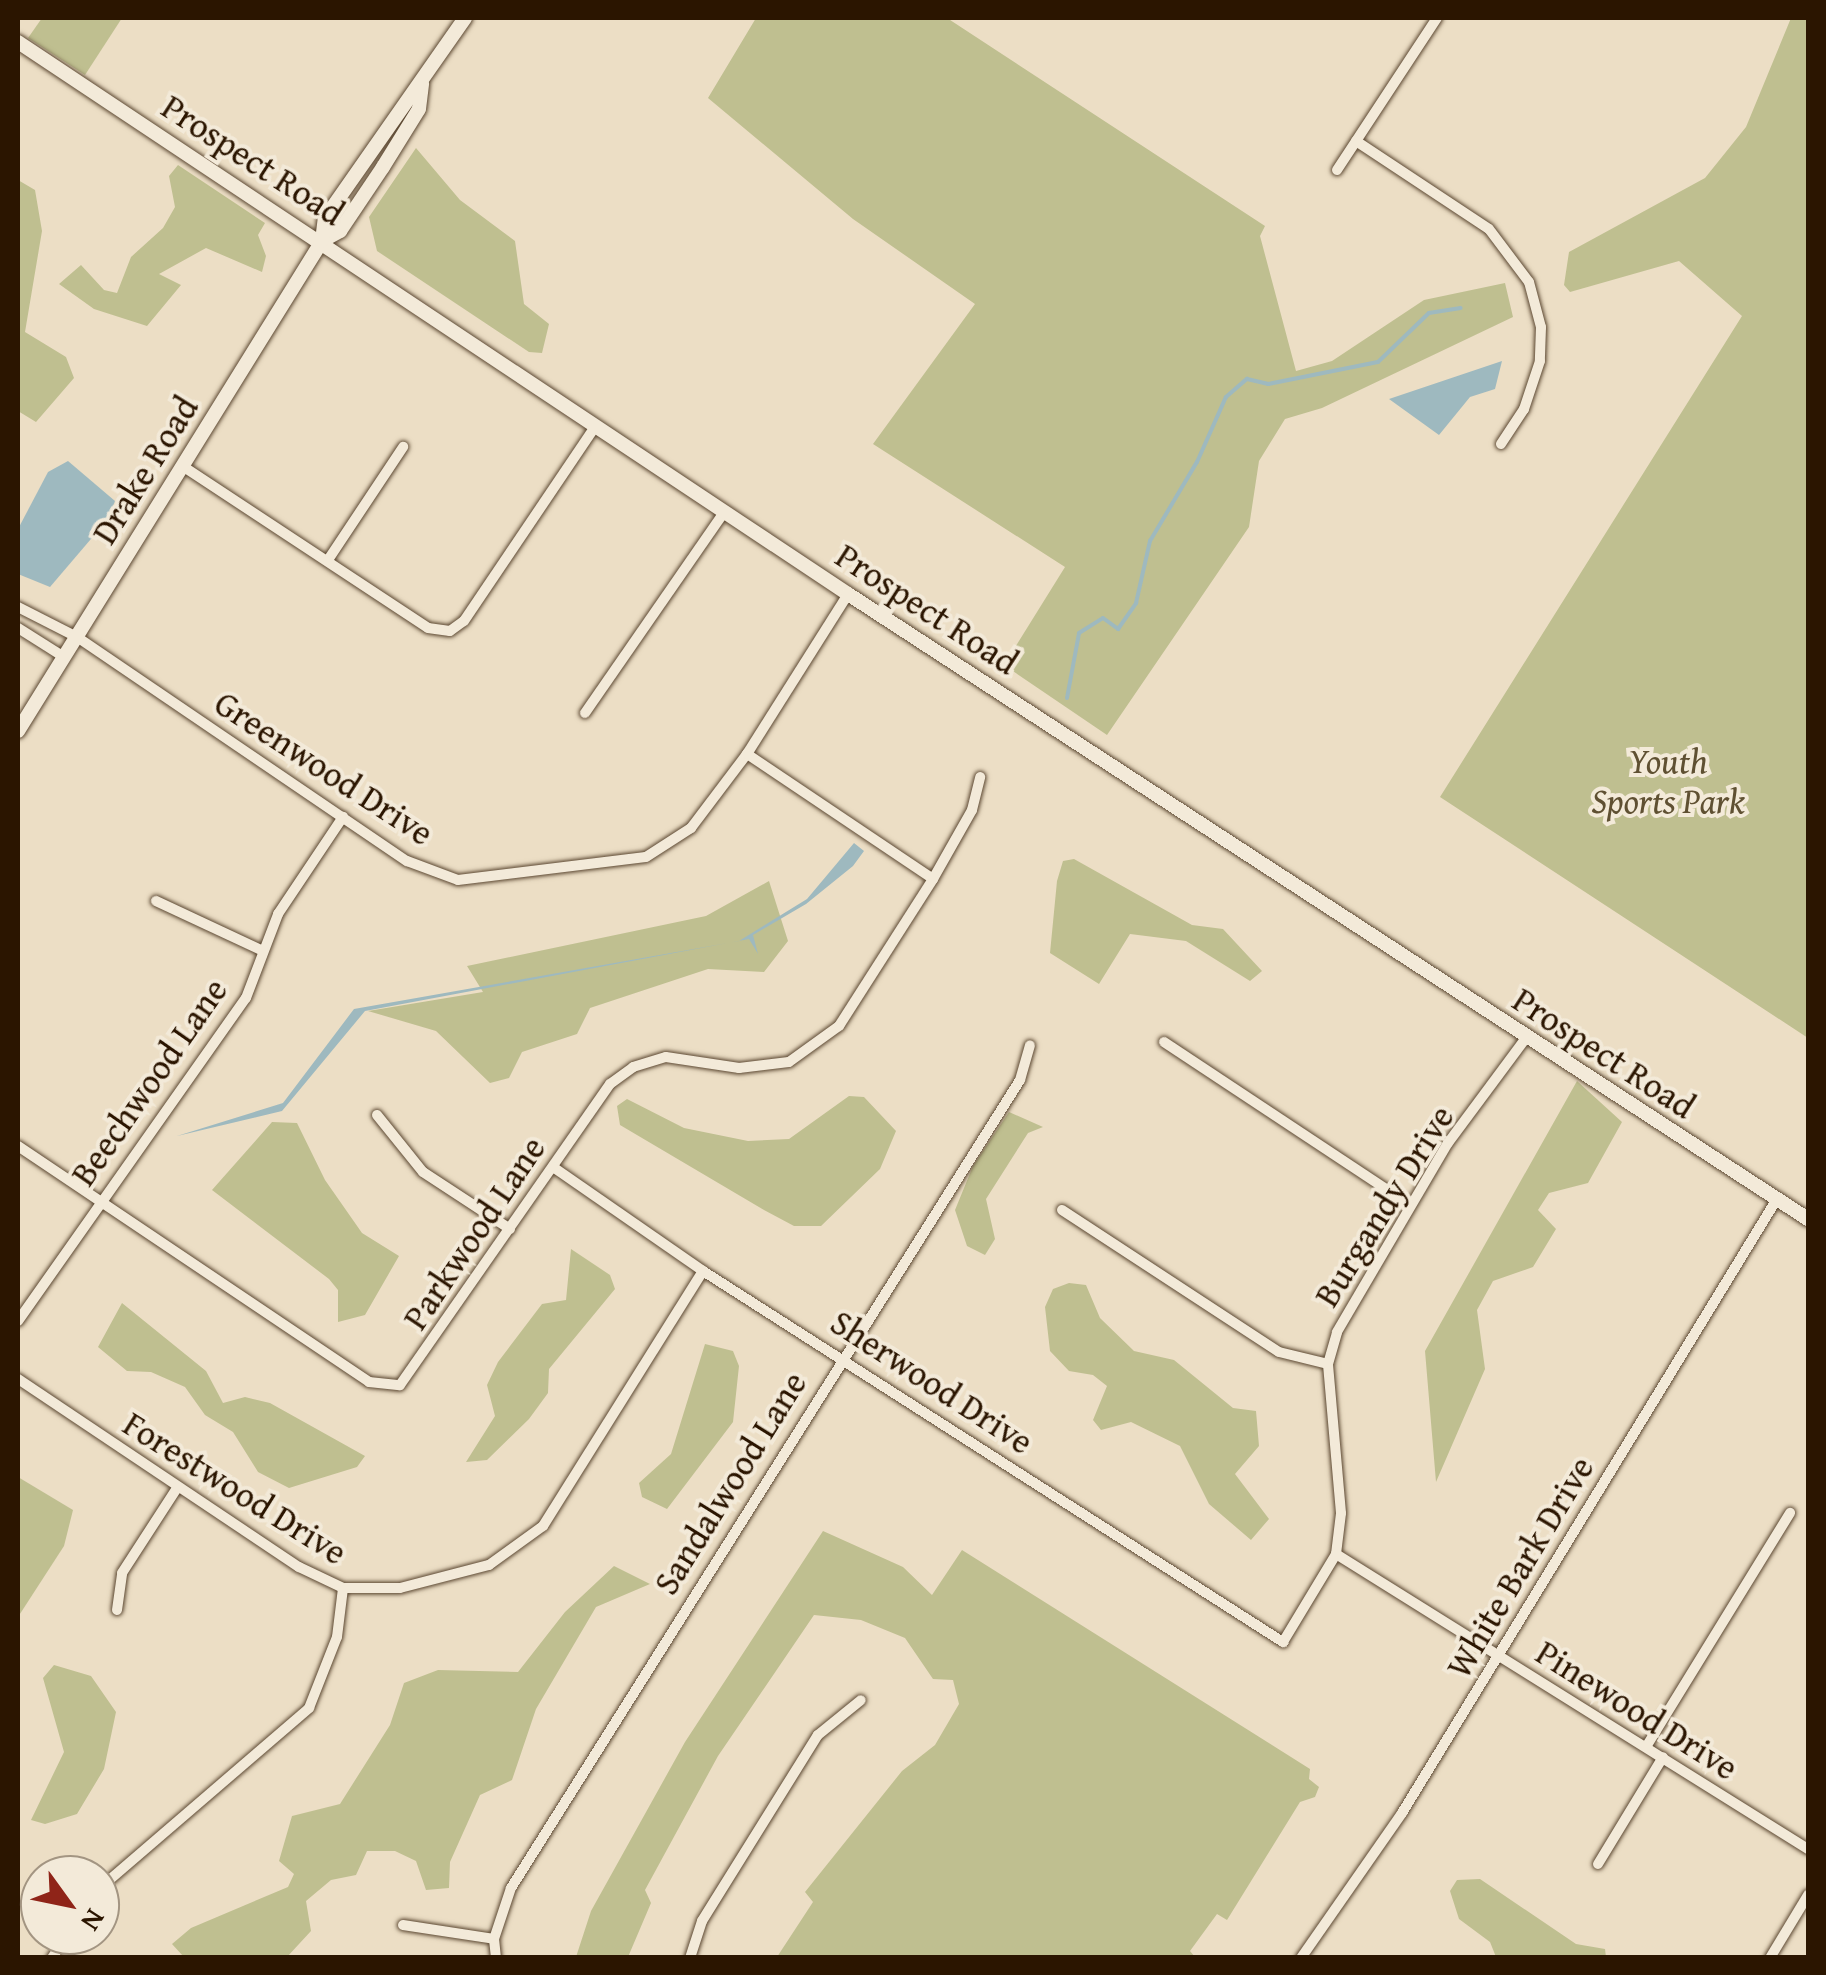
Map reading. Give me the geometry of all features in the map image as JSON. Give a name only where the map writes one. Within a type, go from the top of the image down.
[{"type":"street","name":"Drake Road","points":[[18,731],[322,240],[325,218],[345,185],[404,97],[422,83],[465,18]]},
{"type":"street","points":[[1336,170],[1437,18]]},
{"type":"street","name":"Prospect Road","points":[[18,42],[322,240],[848,594],[1808,1219]]},
{"type":"street","name":"Drake Road","points":[[322,240],[340,230],[383,167],[418,109],[422,83]]},
{"type":"street","points":[[1356,141],[1489,229],[1528,282],[1541,326],[1540,361],[1524,409],[1501,444]]},
{"type":"street","points":[[184,467],[428,628],[450,631],[464,622],[595,427]]},
{"type":"street","points":[[328,560],[404,447]]},
{"type":"street","points":[[585,713],[724,512]]},
{"type":"street","name":"Greenwood Drive","points":[[18,607],[77,637],[407,860],[458,880],[646,857],[691,828],[747,754],[848,594]]},
{"type":"street","points":[[18,628],[64,656]]},
{"type":"street","points":[[747,754],[934,879]]},
{"type":"street","name":"Parkwood Lane","points":[[18,1146],[382,1388],[400,1385],[610,1084],[632,1066],[666,1057],[766,1066],[809,1051],[839,1026],[934,879],[972,810],[980,777]]},
{"type":"street","name":"Beechwood Lane","points":[[18,1321],[246,998],[278,914],[343,817]]},
{"type":"street","points":[[156,901],[263,951]]},
{"type":"street","name":"Burgandy Drive","points":[[1283,1642],[1336,1554],[1341,1513],[1328,1364],[1354,1300],[1410,1205],[1526,1038]]},
{"type":"street","points":[[1164,1042],[1410,1205]]},
{"type":"street","name":"Sandalwood Lane","points":[[496,1958],[494,1939],[511,1888],[841,1356],[1020,1080],[1030,1045]]},
{"type":"street","points":[[377,1116],[423,1172],[510,1230]]},
{"type":"street","name":"Sherwood Drive","points":[[553,1167],[703,1272],[841,1356],[1283,1642]]},
{"type":"street","name":"White Bark Drive","points":[[1301,1958],[1402,1813],[1777,1199]]},
{"type":"street","points":[[1062,1210],[1280,1352],[1328,1364]]},
{"type":"street","name":"Forestwood Drive","points":[[18,1379],[178,1488],[343,1588],[400,1588],[462,1576],[518,1548],[570,1491],[703,1272]]},
{"type":"street","points":[[118,1610],[122,1572],[178,1488]]},
{"type":"street","points":[[1646,1746],[1790,1512]]},
{"type":"street","name":"Pinewood Drive","points":[[1336,1554],[1808,1848]]},
{"type":"street","points":[[120,1871],[309,1708],[337,1637],[343,1588]]},
{"type":"street","points":[[690,1958],[702,1921],[818,1736],[862,1700]]},
{"type":"street","points":[[1598,1864],[1662,1757]]},
{"type":"street","points":[[1770,1958],[1808,1895]]},
{"type":"street","points":[[402,1925],[494,1939]]},
{"type":"green space","points":[[42,18],[122,18],[85,75],[28,38]]},
{"type":"green space","points":[[756,18],[947,18],[1265,226],[1260,236],[1296,371],[1332,361],[1424,300],[1505,283],[1513,317],[1322,408],[1285,419],[1259,461],[1249,527],[1107,735],[1004,665],[1065,567],[873,444],[975,304],[853,219],[708,98]]},
{"type":"green space","name":"Youth Sports Park","points":[[1791,18],[1808,18],[1808,1038],[1440,797],[1742,316],[1679,261],[1570,292],[1564,285],[1569,252],[1705,178],[1746,127]]},
{"type":"green space","points":[[416,148],[460,200],[515,241],[524,304],[549,324],[542,353],[529,352],[377,251],[369,217]]},
{"type":"green space","points":[[178,165],[265,223],[258,235],[266,256],[262,272],[206,248],[159,274],[181,285],[147,326],[94,309],[59,284],[81,265],[104,290],[117,293],[131,257],[163,228],[175,207],[169,176]]},
{"type":"green space","points":[[18,180],[35,190],[42,231],[25,332],[66,357],[74,378],[36,422],[18,411]]},
{"type":"green space","points":[[1074,859],[1192,925],[1223,929],[1262,971],[1250,981],[1186,941],[1130,934],[1099,984],[1050,953],[1057,881],[1063,861]]},
{"type":"green space","points":[[769,881],[788,941],[764,972],[708,969],[590,1008],[577,1034],[522,1052],[509,1078],[490,1083],[436,1031],[368,1011],[483,992],[467,966],[706,916]]},
{"type":"green space","points":[[1577,1081],[1622,1122],[1588,1183],[1549,1193],[1538,1210],[1556,1229],[1533,1267],[1493,1281],[1477,1310],[1485,1369],[1436,1482],[1425,1351]]},
{"type":"green space","points":[[849,1096],[864,1097],[896,1131],[880,1169],[821,1226],[794,1226],[764,1210],[620,1125],[617,1106],[627,1099],[684,1128],[748,1141],[789,1139]]},
{"type":"green space","points":[[1009,1112],[1043,1127],[1028,1133],[986,1199],[995,1239],[985,1255],[967,1246],[955,1210],[973,1166]]},
{"type":"green space","points":[[272,1122],[297,1123],[325,1180],[362,1233],[399,1256],[365,1315],[338,1322],[338,1290],[329,1279],[212,1190]]},
{"type":"green space","points":[[571,1249],[610,1275],[615,1289],[549,1369],[548,1393],[529,1419],[487,1460],[466,1462],[495,1416],[487,1385],[498,1362],[542,1304],[566,1300]]},
{"type":"green space","points":[[1069,1283],[1086,1285],[1100,1318],[1134,1351],[1174,1360],[1233,1408],[1256,1411],[1259,1446],[1235,1474],[1269,1519],[1251,1540],[1209,1504],[1180,1446],[1131,1422],[1101,1430],[1093,1420],[1107,1386],[1093,1375],[1069,1371],[1050,1351],[1045,1307],[1053,1289]]},
{"type":"green space","points":[[122,1303],[206,1371],[223,1403],[245,1397],[270,1403],[365,1456],[357,1467],[289,1488],[258,1472],[233,1432],[205,1415],[185,1387],[151,1372],[127,1371],[98,1347]]},
{"type":"green space","points":[[705,1344],[733,1351],[739,1366],[733,1422],[667,1509],[642,1497],[639,1483],[671,1454]]},
{"type":"green space","points":[[18,1477],[73,1510],[64,1546],[18,1617]]},
{"type":"green space","points":[[823,1531],[903,1567],[932,1595],[962,1550],[1310,1769],[1309,1779],[1319,1787],[1315,1797],[1300,1802],[1227,1920],[1217,1914],[1190,1951],[1195,1957],[777,1957],[813,1902],[805,1892],[902,1771],[935,1745],[959,1704],[953,1680],[933,1679],[905,1638],[861,1620],[814,1615],[718,1756],[645,1890],[651,1903],[628,1957],[576,1957],[591,1911],[685,1742]]},
{"type":"green space","points":[[614,1566],[650,1584],[596,1607],[536,1709],[512,1780],[480,1795],[450,1862],[449,1888],[426,1890],[416,1861],[395,1851],[367,1851],[356,1875],[331,1880],[306,1901],[311,1931],[287,1957],[183,1956],[172,1944],[191,1928],[288,1887],[294,1874],[279,1861],[292,1816],[340,1804],[390,1725],[404,1683],[438,1670],[518,1672],[565,1612]]},
{"type":"green space","points":[[54,1665],[91,1676],[116,1712],[104,1769],[77,1814],[45,1824],[31,1820],[64,1752],[43,1678]]},
{"type":"green space","points":[[1480,1879],[1576,1944],[1605,1949],[1606,1957],[1496,1957],[1490,1942],[1459,1919],[1450,1891],[1457,1880]]},
{"type":"water","points":[[1502,361],[1495,389],[1470,397],[1439,435],[1389,399]]},
{"type":"water","points":[[68,461],[115,501],[108,519],[50,587],[18,574],[18,529],[48,472]]},
{"type":"water","points":[[854,843],[864,851],[853,866],[806,904],[753,935],[758,954],[749,939],[739,941],[807,899]]},
{"type":"water","points":[[728,943],[365,1011],[282,1111],[177,1136],[283,1103],[354,1009]]},
{"type":"waterway","points":[[1067,698],[1079,633],[1103,618],[1118,629],[1136,603],[1150,541],[1197,462],[1226,397],[1247,379],[1268,384],[1378,362],[1429,313],[1461,308]]}]
